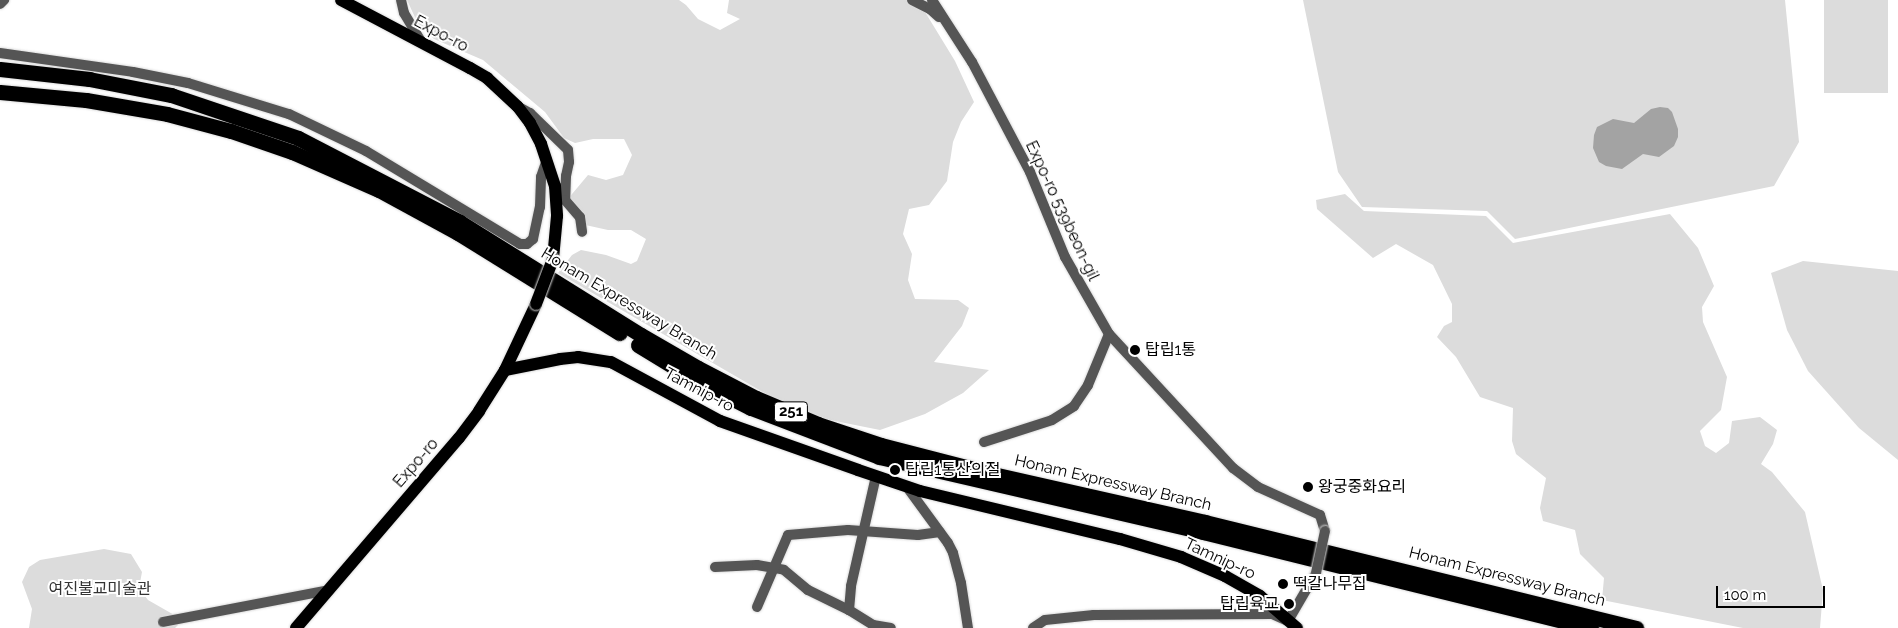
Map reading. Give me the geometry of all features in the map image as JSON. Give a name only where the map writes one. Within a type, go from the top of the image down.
[{"type":"highway","name":"Honam Expressway Branch","points":[[0,69],[89,79],[171,95],[298,138],[460,222],[641,335],[698,368],[756,398],[818,424],[881,445],[997,475],[1224,526],[1636,628]]},
{"type":"highway","name":"Honam Expressway Branch","points":[[0,92],[86,100],[167,114],[231,131],[292,152],[379,190],[458,233],[700,382],[751,408],[879,457],[1203,532],[1591,628]]},
{"type":"main road","name":"Expo-ro","points":[[296,628],[459,438],[505,370],[536,304],[553,259],[557,201],[548,160],[530,123],[518,107],[487,78],[341,0]]},
{"type":"main road","name":"Tamnip-ro","points":[[505,370],[560,358],[586,358],[611,362],[720,421],[907,487],[1120,539],[1181,557],[1225,576],[1260,596],[1292,624]]},
{"type":"street","points":[[0,4],[4,0]]},
{"type":"street","points":[[401,0],[404,13],[422,42]]},
{"type":"street","points":[[932,0],[945,22]]},
{"type":"street","points":[[919,1],[945,22]]},
{"type":"street","name":"Expo-ro 539beon-gil","points":[[945,22],[972,62],[1030,172],[1065,258],[1109,334],[1233,468],[1258,486],[1320,514],[1325,530],[1316,573],[1292,624]]},
{"type":"street","points":[[0,53],[133,72],[188,83],[288,114],[366,151],[520,244],[527,244],[533,239],[540,207],[541,177],[548,160]]},
{"type":"street","name":"Expo-ro","points":[[518,107],[530,113],[568,150],[569,162],[566,176],[565,200],[580,217],[582,232]]},
{"type":"street","points":[[984,442],[1052,420],[1074,406],[1088,385],[1109,334]]},
{"type":"street","points":[[849,610],[851,586],[876,476]]},
{"type":"street","points":[[907,487],[953,553],[961,582],[968,628]]},
{"type":"street","points":[[757,607],[772,567],[788,535],[848,530],[918,536],[940,532]]},
{"type":"street","points":[[715,567],[757,565],[784,570],[808,590],[849,610],[873,625],[891,628]]},
{"type":"street","points":[[163,622],[329,590]]},
{"type":"street","points":[[1033,628],[1045,620],[1094,616],[1272,614],[1292,624]]},
{"type":"green space","points":[[407,0],[679,0],[698,19],[720,30],[740,19],[727,13],[729,0],[907,0],[922,7],[955,61],[974,102],[961,122],[953,142],[947,181],[929,205],[909,209],[903,234],[912,254],[908,280],[915,299],[958,300],[969,308],[962,326],[934,362],[989,370],[963,393],[925,414],[880,430],[825,419],[773,398],[558,273],[572,255],[581,250],[606,255],[631,264],[637,261],[646,239],[631,230],[608,230],[581,224],[567,200],[588,175],[606,180],[623,175],[632,155],[624,139],[593,139],[575,143],[564,138],[545,112],[483,60],[434,39],[418,24]]},
{"type":"green space","points":[[1303,0],[1785,0],[1799,142],[1774,186],[1515,239],[1487,211],[1362,207],[1338,172]]},
{"type":"green space","points":[[1824,0],[1888,0],[1888,93],[1824,93]]},
{"type":"green space","points":[[1345,194],[1364,211],[1486,216],[1513,243],[1670,214],[1698,248],[1714,286],[1702,307],[1703,322],[1727,377],[1721,410],[1700,431],[1705,446],[1716,453],[1729,443],[1732,421],[1760,417],[1777,430],[1773,444],[1761,464],[1772,472],[1805,512],[1823,590],[1820,628],[1743,628],[1602,600],[1604,578],[1580,554],[1575,530],[1543,521],[1540,508],[1546,478],[1516,454],[1512,441],[1513,408],[1480,397],[1456,357],[1437,337],[1444,326],[1452,322],[1452,304],[1433,265],[1396,244],[1373,258],[1317,209],[1316,200]]},
{"type":"green space","points":[[1803,261],[1898,271],[1898,460],[1859,428],[1808,371],[1787,330],[1771,273]]},
{"type":"green space","name":"여진불교미술관","points":[[104,549],[131,554],[142,572],[139,588],[148,600],[176,616],[178,625],[175,628],[29,628],[32,609],[22,582],[29,567],[40,560]]},
{"type":"shaded area","points":[[1668,108],[1672,112],[1678,129],[1678,137],[1674,146],[1659,157],[1643,154],[1622,169],[1606,166],[1599,162],[1593,148],[1597,127],[1613,119],[1634,123],[1651,109]]},
{"type":"place","name":"탑립1통","points":[[1135,350]]},
{"type":"place","name":"탑립1통산의절","points":[[895,470]]},
{"type":"place","name":"왕궁중화요리","points":[[1308,487]]},
{"type":"place","name":"떡갈나무집","points":[[1283,584]]},
{"type":"place","name":"탑립육교","points":[[1289,604]]}]
